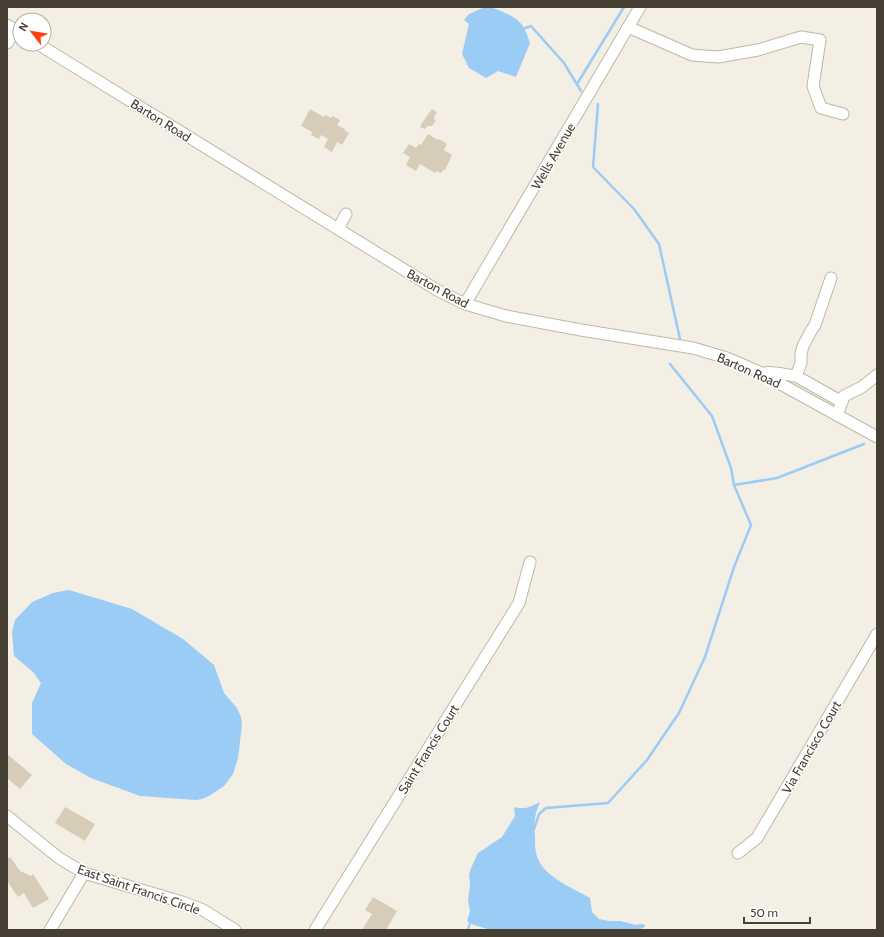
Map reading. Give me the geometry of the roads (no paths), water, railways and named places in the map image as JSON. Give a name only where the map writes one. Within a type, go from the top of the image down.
[{"type":"street","name":"Wells Avenue","points":[[465,304],[640,7]]},
{"type":"street","points":[[628,27],[692,54],[718,57],[758,50],[801,37],[820,40],[813,86],[821,108],[843,114]]},
{"type":"street","points":[[7,43],[12,33]]},
{"type":"street","name":"Barton Road","points":[[51,52],[437,290],[465,304],[506,316],[693,348],[727,358],[762,374],[877,437]]},
{"type":"street","points":[[338,229],[346,214]]},
{"type":"street","points":[[796,376],[801,363],[803,346],[815,325],[831,278]]},
{"type":"street","points":[[762,374],[769,372],[780,375],[796,376],[842,402]]},
{"type":"street","points":[[837,415],[844,396],[862,386],[877,375]]},
{"type":"street","name":"Saint Francis Court","points":[[315,930],[518,603],[530,562]]},
{"type":"street","name":"Via Francisco Court","points":[[738,853],[757,838],[877,634]]},
{"type":"street","name":"East Saint Francis Circle","points":[[7,816],[59,858],[84,873],[182,902],[203,910],[235,930]]},
{"type":"street","points":[[50,930],[84,873]]},
{"type":"water","points":[[485,7],[497,9],[509,15],[524,27],[530,43],[516,77],[498,71],[486,78],[469,68],[462,54],[469,24],[464,20],[469,14]]},
{"type":"water","points":[[69,590],[132,609],[183,639],[214,665],[224,693],[237,708],[241,717],[242,725],[238,758],[233,774],[224,786],[209,796],[196,800],[140,796],[91,778],[66,764],[32,734],[32,703],[41,683],[33,672],[14,656],[12,632],[15,620],[32,602],[53,593]]},
{"type":"water","points":[[540,802],[535,819],[535,846],[539,861],[544,868],[558,880],[590,898],[592,912],[599,919],[620,921],[636,925],[642,924],[645,925],[645,927],[638,930],[491,930],[474,925],[467,921],[470,911],[468,901],[470,885],[469,875],[478,853],[502,837],[515,816],[514,807],[527,808]]},
{"type":"waterway","points":[[577,84],[624,7]]},
{"type":"waterway","points":[[525,28],[531,26],[564,63],[581,91]]},
{"type":"waterway","points":[[598,104],[593,167],[634,209],[659,244],[680,339]]},
{"type":"waterway","points":[[534,829],[539,814],[546,808],[608,803],[647,760],[679,713],[705,657],[734,567],[751,525],[734,485],[731,468],[712,416],[670,364]]},
{"type":"waterway","points":[[734,485],[777,478],[864,444]]},
{"type":"waterway","points":[[468,930],[470,923]]}]
